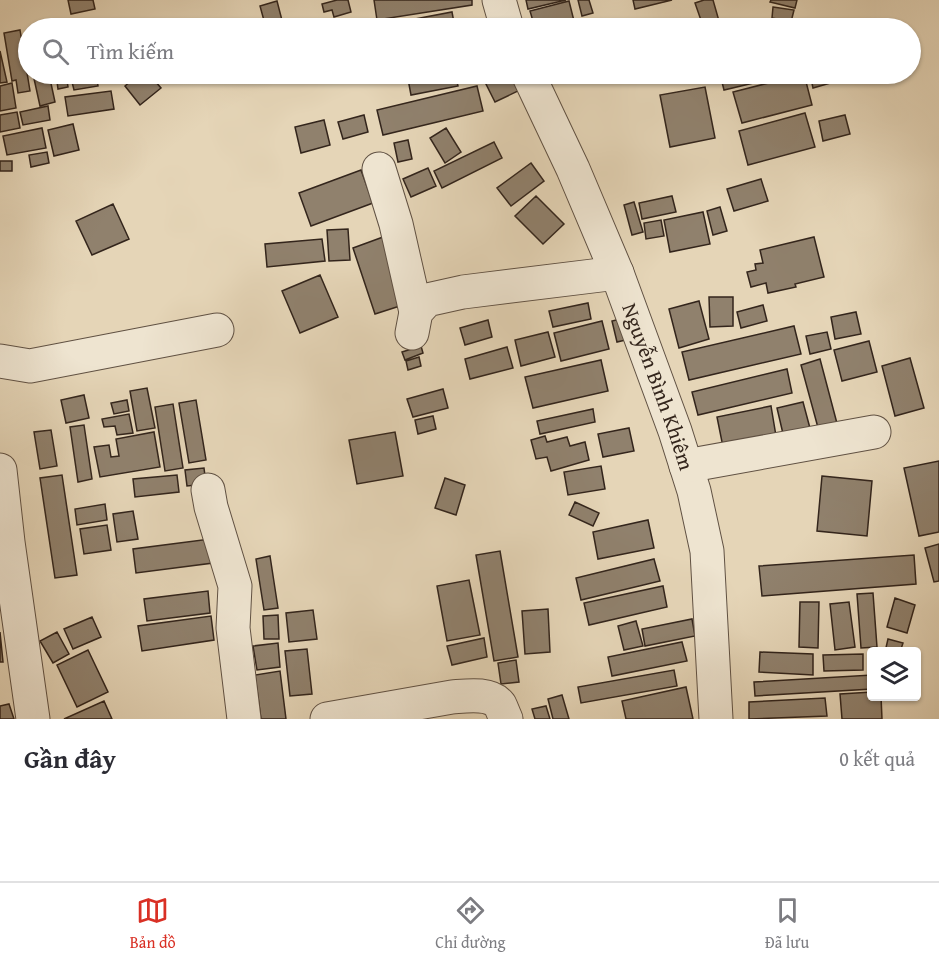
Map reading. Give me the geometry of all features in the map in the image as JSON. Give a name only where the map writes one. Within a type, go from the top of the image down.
[{"type":"street","points":[[499,0],[504,18]]},
{"type":"street","name":"Nguyễn Bình Khiêm","points":[[533,84],[573,169],[617,273],[694,490],[706,550],[716,719]]},
{"type":"street","points":[[379,169],[396,224],[414,322],[427,300],[463,292],[617,273]]},
{"type":"street","points":[[0,361],[30,366],[217,330]]},
{"type":"street","points":[[686,466],[874,432]]},
{"type":"street","points":[[0,470],[33,719]]},
{"type":"street","points":[[208,490],[235,586],[233,628],[244,719]]},
{"type":"street","points":[[327,719],[453,697],[473,696],[490,698],[499,704],[506,719]]},
{"type":"building","points":[[68,0],[93,0],[95,9],[71,14]]},
{"type":"building","points":[[348,0],[351,12],[334,17],[332,10],[324,12],[322,4]]},
{"type":"building","points":[[374,0],[472,0],[472,5],[377,18]]},
{"type":"building","points":[[526,0],[566,0],[528,9]]},
{"type":"building","points":[[578,0],[589,0],[593,13],[582,16]]},
{"type":"building","points":[[633,0],[672,0],[635,9]]},
{"type":"building","points":[[713,0],[718,18],[700,18],[695,3]]},
{"type":"building","points":[[771,0],[797,0],[795,8],[770,2]]},
{"type":"building","points":[[277,1],[281,18],[263,18],[260,6]]},
{"type":"building","points":[[569,1],[573,18],[532,18],[530,11]]},
{"type":"building","points":[[773,7],[794,10],[792,18],[772,18]]},
{"type":"building","points":[[452,12],[453,18],[420,18]]},
{"type":"building","points":[[18,30],[18,84],[29,84],[30,91],[18,93],[16,80],[12,81],[4,33]]},
{"type":"building","points":[[0,51],[7,82],[0,83]]},
{"type":"building","points":[[12,83],[16,108],[0,111],[0,86]]},
{"type":"building","points":[[35,84],[51,84],[55,102],[40,106]]},
{"type":"building","points":[[57,84],[68,84],[68,87],[58,89]]},
{"type":"building","points":[[72,84],[98,84],[98,86],[74,90]]},
{"type":"building","points":[[127,84],[158,84],[161,88],[140,105],[125,86]]},
{"type":"building","points":[[409,84],[458,84],[458,86],[411,95]]},
{"type":"building","points":[[486,84],[515,84],[518,91],[495,102]]},
{"type":"building","points":[[722,84],[749,84],[724,90]]},
{"type":"building","points":[[765,84],[807,84],[812,105],[742,123],[733,92]]},
{"type":"building","points":[[812,84],[827,84],[813,88]]},
{"type":"building","points":[[477,86],[483,111],[383,135],[377,110]]},
{"type":"building","points":[[705,87],[715,138],[670,147],[660,95]]},
{"type":"building","points":[[111,91],[114,109],[68,116],[65,97]]},
{"type":"building","points":[[48,106],[50,120],[23,125],[20,112]]},
{"type":"building","points":[[17,112],[20,128],[0,132],[0,115]]},
{"type":"building","points":[[805,113],[815,147],[748,165],[739,131]]},
{"type":"building","points":[[364,115],[368,132],[343,139],[338,122]]},
{"type":"building","points":[[845,115],[850,134],[823,141],[819,121]]},
{"type":"building","points":[[324,120],[330,145],[301,153],[295,127]]},
{"type":"building","points":[[73,124],[79,150],[54,156],[48,130]]},
{"type":"building","points":[[42,128],[46,148],[7,155],[3,136]]},
{"type":"building","points":[[446,128],[461,152],[445,163],[430,138]]},
{"type":"building","points":[[408,140],[412,159],[398,162],[394,143]]},
{"type":"building","points":[[494,142],[502,158],[442,188],[434,171]]},
{"type":"building","points":[[47,152],[49,163],[31,167],[29,155]]},
{"type":"building","points":[[0,161],[12,161],[12,171],[0,171]]},
{"type":"building","points":[[531,163],[544,181],[511,206],[497,188]]},
{"type":"building","points":[[428,168],[436,186],[411,197],[403,179]]},
{"type":"building","points":[[361,170],[373,203],[311,226],[299,193]]},
{"type":"building","points":[[761,179],[768,201],[734,211],[727,189]]},
{"type":"building","points":[[536,196],[564,224],[543,244],[515,216]]},
{"type":"building","points":[[672,196],[676,212],[642,219],[639,203]]},
{"type":"building","points":[[634,202],[643,232],[632,235],[624,205]]},
{"type":"building","points":[[113,204],[129,239],[92,255],[76,221]]},
{"type":"building","points":[[720,207],[727,231],[713,235],[707,211]]},
{"type":"building","points":[[703,212],[710,244],[670,252],[664,220]]},
{"type":"building","points":[[661,220],[664,236],[646,239],[644,223]]},
{"type":"building","points":[[348,229],[350,260],[329,261],[327,230]]},
{"type":"building","points":[[383,237],[406,304],[375,314],[353,248]]},
{"type":"building","points":[[814,237],[824,277],[795,284],[796,287],[768,293],[766,283],[751,287],[747,272],[756,270],[755,264],[763,263],[760,250]]},
{"type":"building","points":[[322,239],[325,261],[267,267],[265,244]]},
{"type":"building","points":[[320,275],[338,317],[300,333],[282,291]]},
{"type":"building","points":[[709,297],[733,297],[733,326],[710,327]]},
{"type":"building","points":[[699,301],[709,339],[679,348],[669,309]]},
{"type":"building","points":[[588,303],[591,319],[553,327],[549,311]]},
{"type":"building","points":[[763,305],[767,321],[741,328],[737,312]]},
{"type":"building","points":[[856,312],[861,334],[835,339],[831,317]]},
{"type":"building","points":[[629,317],[634,338],[617,342],[612,321]]},
{"type":"building","points":[[488,320],[492,337],[465,345],[460,328]]},
{"type":"building","points":[[602,321],[609,349],[561,361],[554,333]]},
{"type":"building","points":[[794,326],[801,354],[689,380],[682,352]]},
{"type":"building","points":[[548,332],[555,357],[521,366],[515,340]]},
{"type":"building","points":[[827,332],[831,349],[810,354],[806,336]]},
{"type":"building","points":[[869,341],[877,372],[842,381],[834,350]]},
{"type":"building","points":[[421,346],[423,353],[405,360],[402,352]]},
{"type":"building","points":[[507,347],[513,368],[470,379],[465,359]]},
{"type":"building","points":[[419,357],[421,366],[408,370],[406,361]]},
{"type":"building","points":[[910,358],[924,408],[895,416],[882,366]]},
{"type":"building","points":[[820,359],[839,431],[820,435],[801,365]]},
{"type":"building","points":[[601,360],[608,391],[533,408],[525,377]]},
{"type":"building","points":[[787,369],[792,393],[698,415],[692,392]]},
{"type":"building","points":[[147,388],[155,428],[137,431],[130,391]]},
{"type":"building","points":[[443,389],[448,408],[413,417],[407,399]]},
{"type":"building","points":[[84,395],[89,418],[66,423],[61,400]]},
{"type":"building","points":[[127,400],[129,411],[114,414],[111,403]]},
{"type":"building","points":[[196,400],[206,460],[189,463],[179,403]]},
{"type":"building","points":[[803,402],[811,432],[784,438],[777,408]]},
{"type":"building","points":[[173,404],[183,468],[165,471],[155,407]]},
{"type":"building","points":[[771,406],[777,442],[724,452],[717,417]]},
{"type":"building","points":[[593,409],[595,422],[540,434],[537,421]]},
{"type":"building","points":[[129,414],[133,433],[117,435],[115,426],[104,427],[102,419]]},
{"type":"building","points":[[433,416],[436,429],[418,434],[415,420]]},
{"type":"building","points":[[84,425],[92,479],[78,482],[70,427]]},
{"type":"building","points":[[629,428],[634,451],[603,457],[598,434]]},
{"type":"building","points":[[51,430],[57,466],[40,469],[34,432]]},
{"type":"building","points":[[154,432],[160,467],[100,477],[94,447],[109,445],[111,457],[119,456],[116,439]]},
{"type":"building","points":[[395,432],[403,476],[357,484],[349,440]]},
{"type":"building","points":[[545,436],[547,442],[567,437],[570,446],[585,442],[589,460],[551,471],[547,457],[536,459],[531,440]]},
{"type":"building","points":[[939,461],[939,532],[919,536],[904,468]]},
{"type":"building","points":[[601,466],[605,489],[568,495],[564,472]]},
{"type":"building","points":[[204,468],[206,484],[187,486],[185,470]]},
{"type":"building","points":[[62,475],[77,575],[55,578],[40,478]]},
{"type":"building","points":[[177,475],[179,492],[135,497],[133,479]]},
{"type":"building","points":[[822,476],[872,481],[867,536],[817,531]]},
{"type":"building","points":[[445,478],[465,485],[456,515],[435,508]]},
{"type":"building","points":[[575,502],[599,513],[593,526],[569,515]]},
{"type":"building","points":[[105,504],[107,520],[77,525],[75,509]]},
{"type":"building","points":[[133,511],[138,539],[117,542],[113,514]]},
{"type":"building","points":[[648,520],[654,548],[598,559],[593,532]]},
{"type":"building","points":[[107,525],[111,550],[84,554],[80,529]]},
{"type":"building","points":[[210,539],[213,563],[136,573],[133,549]]},
{"type":"building","points":[[939,544],[939,581],[934,582],[925,548]]},
{"type":"building","points":[[500,551],[518,657],[494,661],[476,555]]},
{"type":"building","points":[[914,555],[916,584],[762,596],[759,566]]},
{"type":"building","points":[[270,556],[278,608],[264,610],[256,559]]},
{"type":"building","points":[[654,559],[660,581],[581,600],[576,578]]},
{"type":"building","points":[[469,580],[480,635],[447,641],[437,586]]},
{"type":"building","points":[[663,586],[667,607],[589,625],[584,603]]},
{"type":"building","points":[[208,591],[210,613],[147,621],[144,599]]},
{"type":"building","points":[[873,593],[877,647],[861,648],[857,594]]},
{"type":"building","points":[[895,598],[915,605],[907,633],[887,627]]},
{"type":"building","points":[[800,602],[819,602],[818,648],[799,647]]},
{"type":"building","points":[[849,602],[855,647],[835,650],[830,604]]},
{"type":"building","points":[[548,609],[550,652],[525,654],[522,611]]},
{"type":"building","points":[[313,610],[317,639],[289,642],[286,613]]},
{"type":"building","points":[[278,615],[279,639],[264,639],[263,616]]},
{"type":"building","points":[[211,616],[214,640],[142,651],[138,626]]},
{"type":"building","points":[[92,617],[101,637],[73,649],[64,629]]},
{"type":"building","points":[[692,619],[695,636],[645,646],[642,629]]},
{"type":"building","points":[[636,621],[643,646],[624,650],[618,626]]},
{"type":"building","points":[[0,632],[3,662],[0,662]]},
{"type":"building","points":[[57,632],[69,654],[53,663],[40,641]]},
{"type":"building","points":[[484,638],[487,657],[452,665],[447,646]]},
{"type":"building","points":[[888,639],[903,643],[902,647],[886,647]]},
{"type":"building","points":[[682,642],[687,661],[612,676],[608,657]]},
{"type":"building","points":[[278,643],[280,667],[257,670],[253,646]]},
{"type":"building","points":[[307,649],[312,694],[290,696],[285,651]]},
{"type":"building","points":[[88,650],[108,692],[77,707],[57,665]]},
{"type":"building","points":[[760,652],[813,654],[813,675],[759,672]]},
{"type":"building","points":[[863,654],[863,670],[824,671],[823,655]]},
{"type":"building","points":[[516,660],[519,682],[501,684],[498,663]]},
{"type":"building","points":[[674,670],[677,686],[581,703],[578,687]]},
{"type":"building","points":[[280,671],[286,719],[261,719],[255,675]]},
{"type":"building","points":[[867,675],[867,689],[755,696],[754,682]]},
{"type":"building","points":[[686,687],[693,719],[626,719],[622,701]]},
{"type":"building","points":[[867,692],[867,701],[881,701],[882,719],[842,719],[840,694]]},
{"type":"building","points":[[562,695],[569,719],[553,719],[548,699]]},
{"type":"building","points":[[825,698],[827,716],[749,719],[749,702]]},
{"type":"building","points":[[104,701],[112,719],[64,719]]},
{"type":"building","points":[[9,704],[14,719],[0,719],[0,706]]},
{"type":"building","points":[[546,706],[550,719],[535,719],[532,709]]}]
